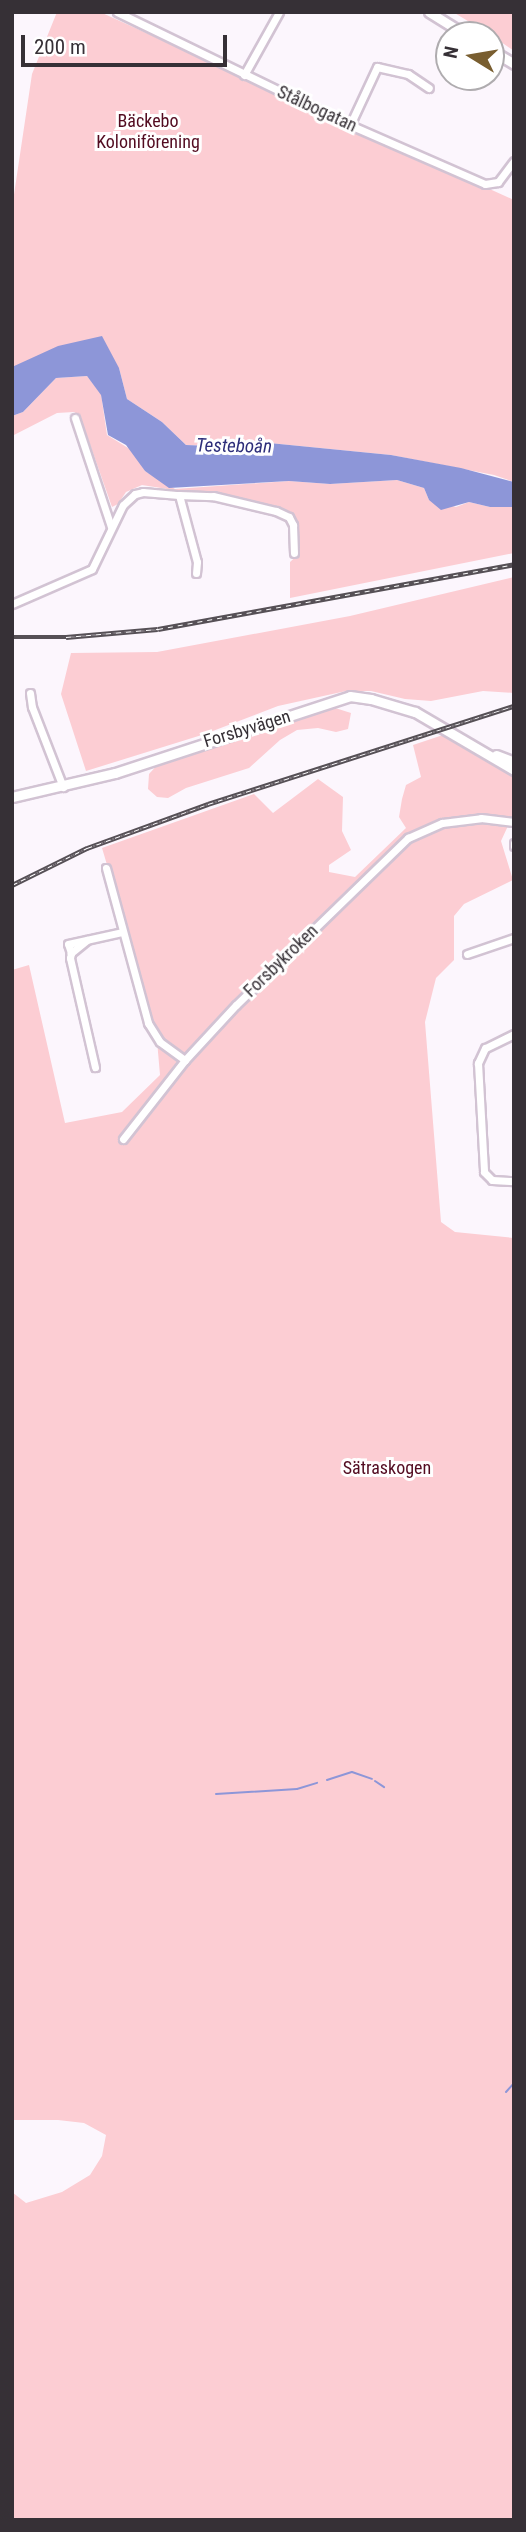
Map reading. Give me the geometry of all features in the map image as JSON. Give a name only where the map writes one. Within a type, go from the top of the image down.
[{"type":"street","name":"Stålbogatan","points":[[117,12],[350,125],[485,184],[498,182],[514,161]]},
{"type":"street","points":[[244,75],[279,12]]},
{"type":"street","points":[[350,125],[377,67],[408,74],[429,88]]},
{"type":"street","points":[[75,418],[111,527]]},
{"type":"street","points":[[12,604],[92,569],[123,505],[135,494],[213,496],[276,510],[289,517],[293,525],[294,554]]},
{"type":"street","points":[[179,495],[197,562],[196,573]]},
{"type":"street","points":[[30,693],[63,787]]},
{"type":"street","name":"Forsbyvägen","points":[[12,797],[63,787],[350,696],[371,699],[415,712],[514,770]]},
{"type":"street","name":"Forsbyvägen","points":[[475,747],[514,762]]},
{"type":"street","name":"Forsbykroken","points":[[123,1139],[185,1060],[236,1005],[408,838],[442,822],[481,818],[514,822]]},
{"type":"street","points":[[106,868],[148,1023],[160,1042],[185,1060]]},
{"type":"street","points":[[95,1067],[68,944],[122,932]]},
{"type":"street","points":[[467,954],[514,938]]},
{"type":"street","points":[[514,1034],[485,1048],[478,1063],[484,1172],[492,1180],[514,1181]]},
{"type":"green space","name":"Bäckebo Koloniförening","points":[[57,12],[100,12],[514,200],[514,482],[494,475],[391,455],[228,439],[211,446],[186,445],[162,422],[127,399],[119,368],[12,367],[12,208],[32,74]]},
{"type":"green space","points":[[453,12],[514,12],[514,51],[505,45],[505,21],[468,21]]},
{"type":"green space","points":[[87,376],[101,394],[107,435],[133,451],[145,471],[175,489],[289,481],[330,484],[397,480],[424,488],[429,500],[456,507],[469,502],[490,507],[514,507],[514,553],[290,598],[290,562],[300,553],[297,524],[291,512],[275,506],[142,485],[126,492],[118,504],[112,507],[80,416],[74,412],[57,413],[12,436],[12,416],[23,412],[56,378]]},
{"type":"green space","points":[[514,577],[514,693],[483,691],[431,701],[405,699],[371,691],[346,691],[278,706],[205,734],[86,771],[61,694],[71,653],[157,652],[350,616]]},
{"type":"green space","points":[[332,707],[351,713],[348,729],[336,732],[318,728],[297,730],[280,740],[249,768],[186,788],[168,798],[157,797],[148,789],[149,774],[160,762]]},
{"type":"green space","name":"Sätraskogen","points":[[443,735],[480,758],[514,774],[514,813],[501,841],[513,880],[464,904],[454,916],[454,960],[436,978],[425,1022],[441,1222],[455,1232],[514,1238],[514,2520],[12,2520],[12,2192],[26,2203],[62,2192],[90,2175],[102,2156],[106,2135],[84,2123],[12,2120],[12,970],[29,965],[65,1123],[122,1112],[160,1075],[156,1029],[102,848],[254,794],[273,813],[318,779],[343,797],[342,831],[351,850],[329,865],[329,872],[355,877],[406,828],[399,817],[406,785],[421,777],[413,745]]},
{"type":"water","name":"Testeboån","points":[[102,336],[119,368],[127,399],[162,422],[186,445],[211,446],[228,439],[391,455],[461,468],[514,482],[514,507],[490,507],[469,502],[441,510],[429,500],[424,488],[397,480],[330,484],[289,481],[169,488],[145,471],[126,445],[108,435],[101,395],[87,376],[56,378],[23,412],[12,416],[12,367],[58,346]]},
{"type":"waterway","points":[[327,1780],[352,1772],[372,1779]]},
{"type":"waterway","points":[[375,1781],[384,1787]]},
{"type":"waterway","points":[[216,1794],[297,1789],[317,1783]]},
{"type":"waterway","points":[[506,2092],[514,2083]]},
{"type":"railway","points":[[12,637],[66,637],[158,629],[514,564]]},
{"type":"railway","points":[[12,885],[87,848],[208,804],[514,706]]}]
